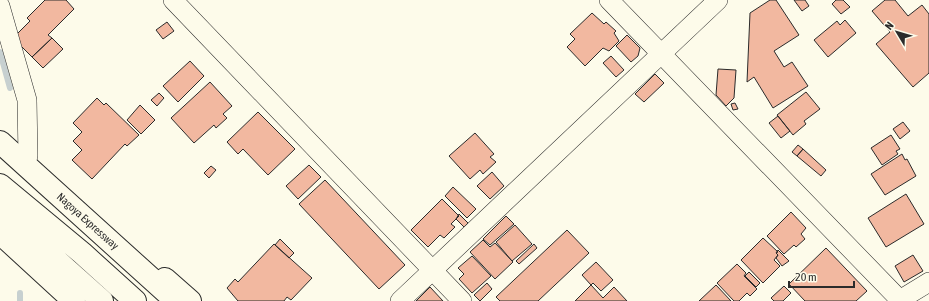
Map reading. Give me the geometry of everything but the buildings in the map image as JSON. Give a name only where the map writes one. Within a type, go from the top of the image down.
[{"type":"highway","points":[[0,131],[190,301]]},
{"type":"highway","name":"Nagoya Expressway","points":[[0,142],[176,301]]},
{"type":"highway","points":[[0,185],[82,253],[135,301]]},
{"type":"highway","points":[[0,210],[102,301]]},
{"type":"highway","points":[[0,234],[74,301]]},
{"type":"street","points":[[173,0],[462,301]]},
{"type":"street","points":[[609,0],[900,300],[929,282]]},
{"type":"street","points":[[400,301],[718,0]]},
{"type":"street","points":[[0,6],[27,100],[28,156]]},
{"type":"waterway","points":[[0,52],[10,88]]},
{"type":"waterway","points":[[20,293],[20,301]]}]
